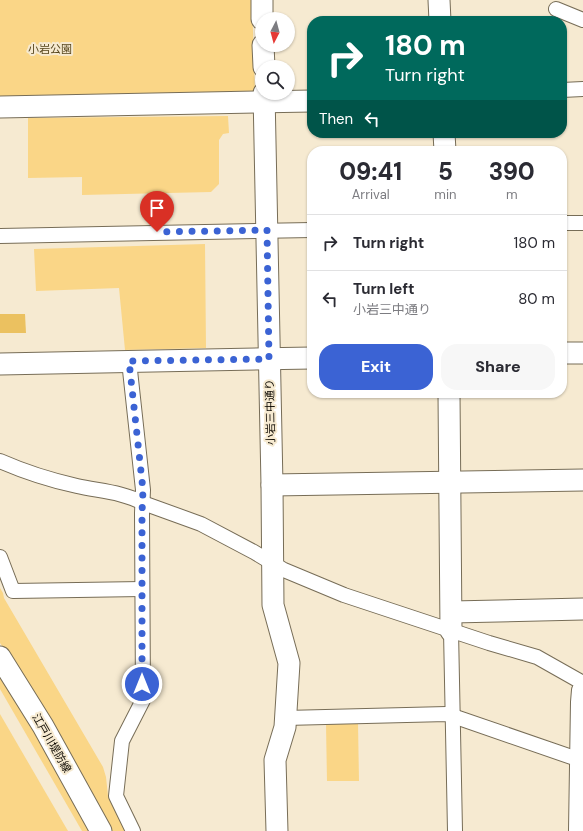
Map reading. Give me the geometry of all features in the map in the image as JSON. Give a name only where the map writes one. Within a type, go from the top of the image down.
[{"type":"street","points":[[262,0],[262,12]]},
{"type":"street","points":[[439,0],[440,16]]},
{"type":"street","points":[[556,9],[583,20]]},
{"type":"street","points":[[567,90],[583,89]]},
{"type":"street","points":[[0,107],[255,97]]},
{"type":"street","name":"小岩三中通り","points":[[265,100],[273,605],[289,663],[285,727],[275,760],[277,831]]},
{"type":"street","points":[[295,100],[307,101]]},
{"type":"street","points":[[567,223],[583,223]]},
{"type":"street","points":[[0,236],[307,230]]},
{"type":"street","points":[[567,353],[583,353]]},
{"type":"street","points":[[0,364],[307,358]]},
{"type":"street","points":[[129,361],[140,450],[143,490],[143,700],[122,741],[116,796],[133,831]]},
{"type":"street","points":[[449,398],[452,715],[455,831]]},
{"type":"street","points":[[0,461],[40,477],[76,486],[119,494],[201,524],[254,552],[284,570],[344,595],[452,622],[537,657],[583,683],[579,690],[578,702],[580,760],[576,831]]},
{"type":"street","points":[[272,485],[583,480]]},
{"type":"street","points":[[0,557],[12,591],[142,588]]},
{"type":"street","points":[[452,622],[583,609]]},
{"type":"street","name":"江戸川堤防線","points":[[0,657],[43,726],[101,831]]},
{"type":"street","points":[[285,718],[447,714],[580,760]]},
{"type":"green space","name":"小岩公園","points":[[0,0],[252,0],[255,95],[0,100]]},
{"type":"green space","points":[[228,116],[229,133],[223,134],[219,140],[219,184],[211,192],[82,195],[82,177],[28,178],[28,118]]},
{"type":"green space","points":[[205,244],[206,348],[125,350],[119,288],[36,291],[34,249]]},
{"type":"green space","points":[[0,588],[4,598],[103,767],[106,777],[108,796],[126,831],[109,831],[12,661],[0,643]]},
{"type":"green space","points":[[0,672],[94,831],[82,831],[0,689]]},
{"type":"green space","points":[[0,714],[68,831],[0,831]]},
{"type":"green space","points":[[358,723],[359,781],[327,781],[326,724]]},
{"type":"shaded area","points":[[0,314],[25,314],[26,333],[0,333]]},
{"type":"route","points":[[142,684],[143,490],[140,450],[129,361],[269,359],[267,230],[157,232]]}]
